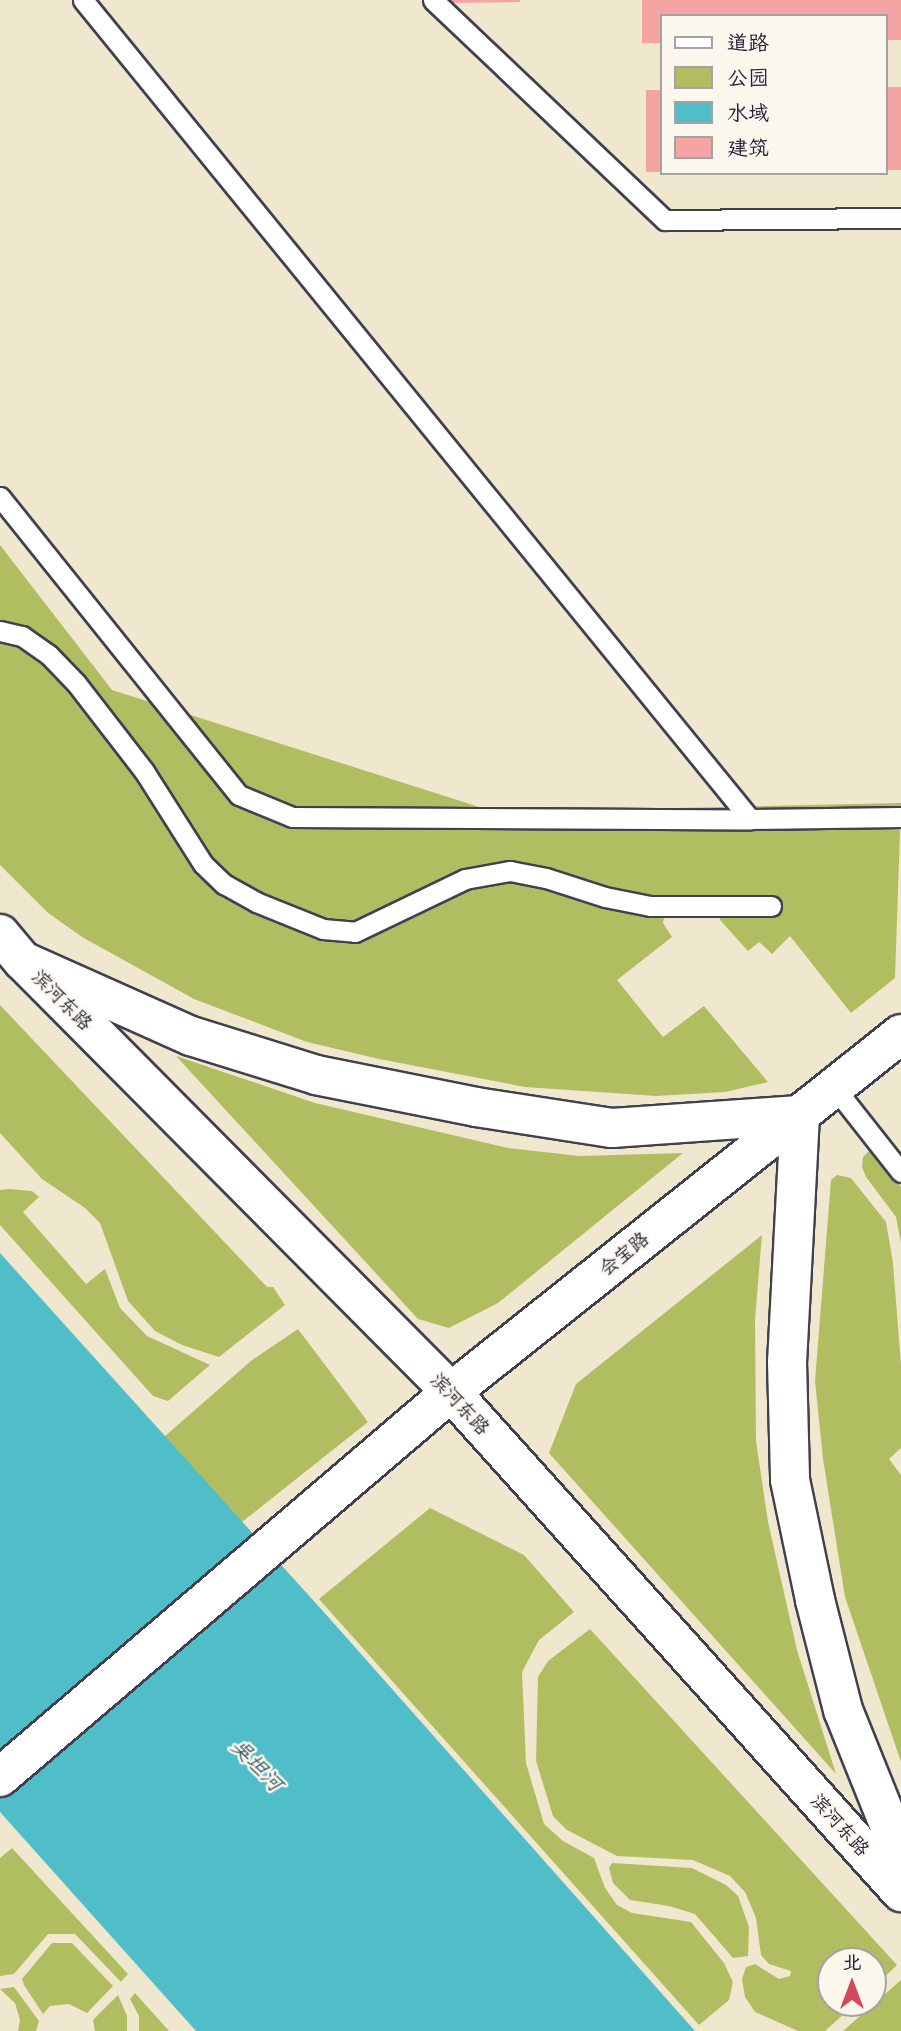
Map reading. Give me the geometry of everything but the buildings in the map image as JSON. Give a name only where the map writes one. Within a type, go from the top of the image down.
[{"type":"main road","points":[[12,947],[191,1036],[316,1075],[612,1128],[800,1115],[786,1362],[790,1480],[815,1600],[843,1710],[901,1854]]},
{"type":"main road","name":"滨河东路","points":[[12,947],[451,1392],[901,1892]]},
{"type":"main road","name":"会宝路","points":[[0,1777],[451,1392],[901,1034]]},
{"type":"lane","points":[[83,0],[750,819]]},
{"type":"lane","points":[[433,0],[665,220],[901,218]]},
{"type":"lane","points":[[0,497],[239,795],[292,817],[901,817]]},
{"type":"lane","points":[[0,631],[22,636],[49,655],[76,682],[144,771],[203,864],[224,884],[256,902],[323,929],[355,932],[465,879],[510,871],[650,906],[771,906]]},
{"type":"lane","points":[[834,1087],[901,1172]]},
{"type":"green space","points":[[0,545],[112,690],[495,812],[901,803],[895,978],[851,1013],[790,936],[772,954],[759,942],[748,951],[720,920],[722,907],[666,906],[663,923],[672,937],[617,980],[663,1037],[704,1006],[768,1082],[725,1092],[656,1096],[525,1087],[379,1059],[307,1042],[194,999],[82,937],[47,912],[0,865]]},
{"type":"green space","points":[[0,1005],[267,1287],[273,1287],[285,1305],[219,1357],[182,1345],[155,1331],[128,1301],[100,1223],[85,1208],[42,1179],[0,1133]]},
{"type":"green space","points":[[176,1056],[315,1103],[508,1148],[579,1156],[683,1153],[498,1303],[449,1328],[418,1319]]},
{"type":"green space","points":[[872,1148],[901,1187],[901,1243],[896,1217],[866,1177],[862,1167],[863,1157]]},
{"type":"green space","points":[[837,1175],[851,1178],[886,1222],[893,1263],[901,1365],[901,1448],[889,1459],[901,1475],[901,1762],[845,1597],[823,1459],[815,1381],[831,1180]]},
{"type":"green space","points":[[0,1190],[32,1191],[39,1197],[23,1212],[86,1284],[105,1269],[120,1308],[147,1336],[210,1365],[168,1401],[153,1396],[0,1225]]},
{"type":"green space","points":[[762,1235],[755,1320],[756,1441],[768,1522],[797,1650],[836,1774],[549,1453],[576,1384]]},
{"type":"green space","points":[[298,1329],[368,1422],[242,1522],[164,1437],[252,1360]]},
{"type":"green space","points":[[430,1508],[524,1555],[574,1612],[539,1640],[522,1672],[526,1763],[544,1824],[563,1841],[594,1858],[605,1888],[617,1905],[632,1913],[691,1922],[724,1963],[733,1982],[729,2000],[699,2025],[319,1599]]},
{"type":"green space","points":[[590,1629],[881,1947],[817,1947],[817,2017],[840,2017],[825,2031],[798,2031],[755,2012],[745,1997],[742,1979],[746,1967],[755,1964],[779,1979],[790,1976],[791,1971],[769,1964],[761,1955],[756,1918],[745,1892],[730,1876],[693,1860],[617,1856],[567,1830],[553,1816],[536,1761],[538,1677],[548,1661]]},
{"type":"green space","points":[[12,1848],[128,1974],[121,1982],[75,1934],[48,1934],[14,1974],[0,1976],[0,1858]]},
{"type":"green space","points":[[612,1863],[692,1868],[726,1885],[738,1896],[749,1927],[748,1956],[733,1958],[695,1914],[669,1906],[630,1900],[613,1883],[609,1868]]},
{"type":"green space","points":[[52,1943],[72,1943],[113,1986],[87,2013],[69,2004],[50,2006],[43,2014],[24,1985],[22,1979]]},
{"type":"green space","points":[[887,1954],[897,1965],[887,1975]]},
{"type":"green space","points":[[901,1980],[901,2031],[843,2031],[859,2017],[887,2017],[887,1992]]},
{"type":"green space","points":[[14,1987],[39,2021],[36,2031],[18,2031],[20,2020],[15,2003],[0,1989]]},
{"type":"green space","points":[[135,1993],[169,2031],[139,2031],[139,2016],[130,1999]]},
{"type":"green space","points":[[118,1995],[127,2016],[127,2031],[95,2031],[93,2020]]},
{"type":"water","name":"吴坦河","points":[[0,1253],[330,1619],[695,2031],[196,2031],[0,1812]]}]
